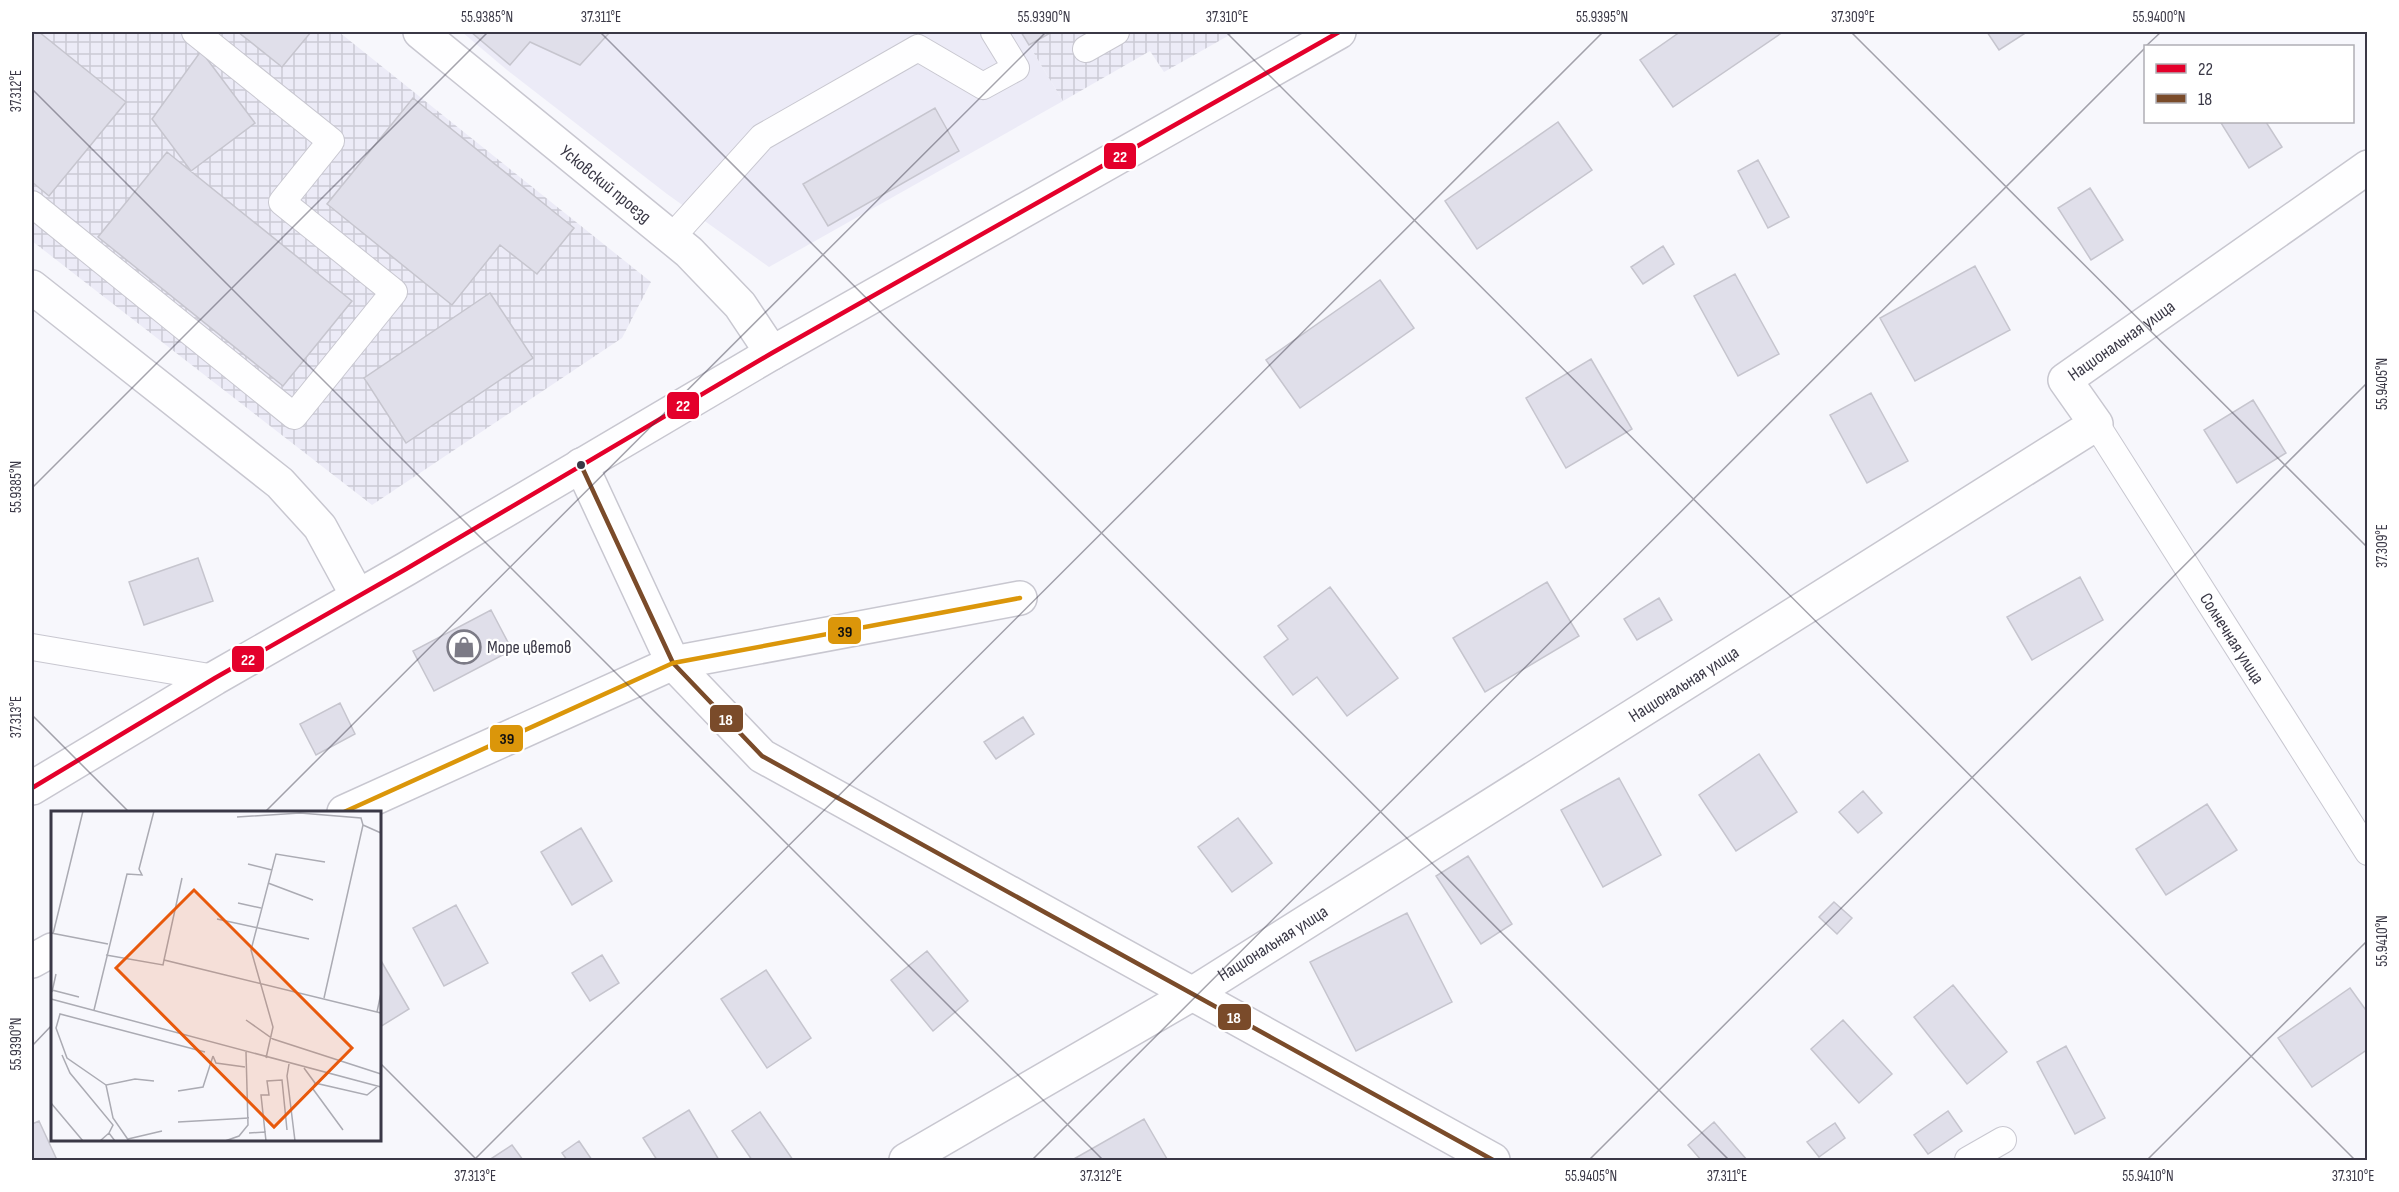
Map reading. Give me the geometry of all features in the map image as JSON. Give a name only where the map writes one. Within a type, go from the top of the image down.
[{"type":"street","name":"Усковский проезд","points":[[420,32],[689,252],[740,305],[772,353]]},
{"type":"street","points":[[32,788],[215,678],[772,353],[1339,32]]},
{"type":"street","name":"Национальная улица","points":[[906,1161],[1192,994],[2096,424],[2065,380],[2367,167]]},
{"type":"street","points":[[32,287],[280,483],[320,527],[357,595]]},
{"type":"street","points":[[581,465],[673,663],[762,756],[1492,1161]]},
{"type":"street","points":[[348,811],[673,663],[1020,598]]},
{"type":"street","points":[[32,961],[51,951]]},
{"type":"lane","points":[[32,204],[294,416],[394,292],[282,202],[331,141],[195,32]]},
{"type":"lane","points":[[671,238],[762,136],[918,48],[983,86],[1016,68],[994,32]]},
{"type":"lane","points":[[1086,50],[1116,32]]},
{"type":"lane","name":"Солнечная улица","points":[[2096,424],[2367,852]]},
{"type":"lane","points":[[32,647],[215,678]]},
{"type":"lane","points":[[1968,1161],[2003,1140]]},
{"type":"shaded area","points":[[32,32],[339,32],[651,282],[622,338],[372,505],[32,241]]},
{"type":"shaded area","points":[[462,32],[1021,32],[1063,101],[769,267],[667,194],[507,70]]},
{"type":"shaded area","points":[[1021,32],[1235,32],[1164,72],[1150,51],[1063,101]]},
{"type":"building","points":[[32,32],[39,32],[126,102],[49,196],[32,182]]},
{"type":"building","points":[[238,32],[311,32],[282,67]]},
{"type":"building","points":[[471,32],[610,32],[580,65],[530,42],[510,65]]},
{"type":"building","points":[[1021,32],[1052,32],[1029,45]]},
{"type":"building","points":[[1680,32],[1783,32],[1673,107],[1640,60]]},
{"type":"building","points":[[1987,32],[2027,32],[1999,50]]},
{"type":"building","points":[[201,51],[255,123],[191,171],[152,119]]},
{"type":"building","points":[[413,98],[574,228],[537,274],[500,245],[452,305],[327,204]]},
{"type":"building","points":[[935,108],[959,151],[828,226],[803,184]]},
{"type":"building","points":[[1558,122],[1592,170],[1477,249],[1445,201]]},
{"type":"building","points":[[2221,123],[2267,123],[2282,147],[2249,168]]},
{"type":"building","points":[[167,152],[352,301],[283,386],[98,237]]},
{"type":"building","points":[[1758,160],[1789,217],[1768,228],[1738,171]]},
{"type":"building","points":[[2090,188],[2123,240],[2091,260],[2058,208]]},
{"type":"building","points":[[1663,246],[1674,264],[1643,284],[1631,267]]},
{"type":"building","points":[[1975,266],[2010,330],[1915,381],[1880,318]]},
{"type":"building","points":[[1735,274],[1779,354],[1738,376],[1694,296]]},
{"type":"building","points":[[1380,280],[1414,328],[1300,408],[1266,360]]},
{"type":"building","points":[[490,293],[533,358],[406,443],[364,378]]},
{"type":"building","points":[[1591,359],[1632,429],[1566,468],[1526,398]]},
{"type":"building","points":[[1871,393],[1908,461],[1867,483],[1830,415]]},
{"type":"building","points":[[2253,400],[2286,453],[2237,483],[2204,430]]},
{"type":"building","points":[[198,558],[213,601],[144,625],[129,582]]},
{"type":"building","points":[[2080,577],[2103,620],[2032,660],[2007,617]]},
{"type":"building","points":[[1547,582],[1579,636],[1485,692],[1453,638]]},
{"type":"building","points":[[1330,587],[1398,678],[1347,716],[1317,677],[1293,695],[1264,657],[1288,639],[1278,626]]},
{"type":"building","points":[[1659,598],[1672,620],[1637,640],[1624,619]]},
{"type":"building","points":[[491,610],[512,650],[434,691],[413,651]]},
{"type":"building","points":[[340,703],[355,734],[316,755],[300,724]]},
{"type":"building","points":[[1023,717],[1034,734],[996,759],[984,742]]},
{"type":"building","points":[[1759,754],[1797,812],[1736,851],[1699,795]]},
{"type":"building","points":[[1619,778],[1661,855],[1603,887],[1561,810]]},
{"type":"building","points":[[1863,791],[1882,813],[1858,833],[1839,812]]},
{"type":"building","points":[[2207,804],[2237,850],[2166,895],[2136,849]]},
{"type":"building","points":[[1238,818],[1272,863],[1232,892],[1198,847]]},
{"type":"building","points":[[581,828],[612,881],[572,905],[541,852]]},
{"type":"building","points":[[1468,856],[1512,924],[1481,944],[1436,876]]},
{"type":"building","points":[[1834,902],[1852,918],[1837,934],[1819,917]]},
{"type":"building","points":[[456,905],[488,963],[444,986],[413,928]]},
{"type":"building","points":[[1407,913],[1452,1002],[1356,1051],[1310,962]]},
{"type":"building","points":[[927,951],[968,1001],[933,1031],[891,980]]},
{"type":"building","points":[[602,955],[619,983],[590,1001],[572,973]]},
{"type":"building","points":[[381,961],[409,1009],[381,1026]]},
{"type":"building","points":[[766,970],[811,1038],[767,1068],[721,999]]},
{"type":"building","points":[[1953,985],[2007,1052],[1967,1084],[1914,1017]]},
{"type":"building","points":[[2350,988],[2368,1013],[2368,1049],[2312,1087],[2278,1038]]},
{"type":"building","points":[[1843,1020],[1892,1074],[1859,1103],[1811,1049]]},
{"type":"building","points":[[2066,1046],[2105,1118],[2075,1134],[2037,1062]]},
{"type":"building","points":[[689,1110],[719,1160],[657,1160],[643,1138]]},
{"type":"building","points":[[1948,1111],[1962,1131],[1928,1154],[1914,1135]]},
{"type":"building","points":[[760,1112],[793,1160],[752,1160],[732,1131]]},
{"type":"building","points":[[1144,1119],[1167,1159],[1072,1160]]},
{"type":"building","points":[[39,1121],[57,1160],[32,1160],[32,1124]]},
{"type":"building","points":[[1714,1122],[1747,1160],[1701,1160],[1688,1145]]},
{"type":"building","points":[[1835,1123],[1845,1138],[1819,1157],[1807,1142]]},
{"type":"building","points":[[579,1141],[592,1160],[567,1160],[562,1153]]},
{"type":"building","points":[[512,1145],[523,1160],[489,1160]]},
{"type":"transit line","name":"22","points":[[32,788],[215,678],[406,569],[772,353],[1339,32]]},
{"type":"transit line","name":"18","points":[[581,465],[673,663],[762,756],[1493,1160]]},
{"type":"transit line","name":"39","points":[[346,811],[673,663],[1020,598]]},
{"type":"place","name":"Море цветов","points":[[464,647]]}]
